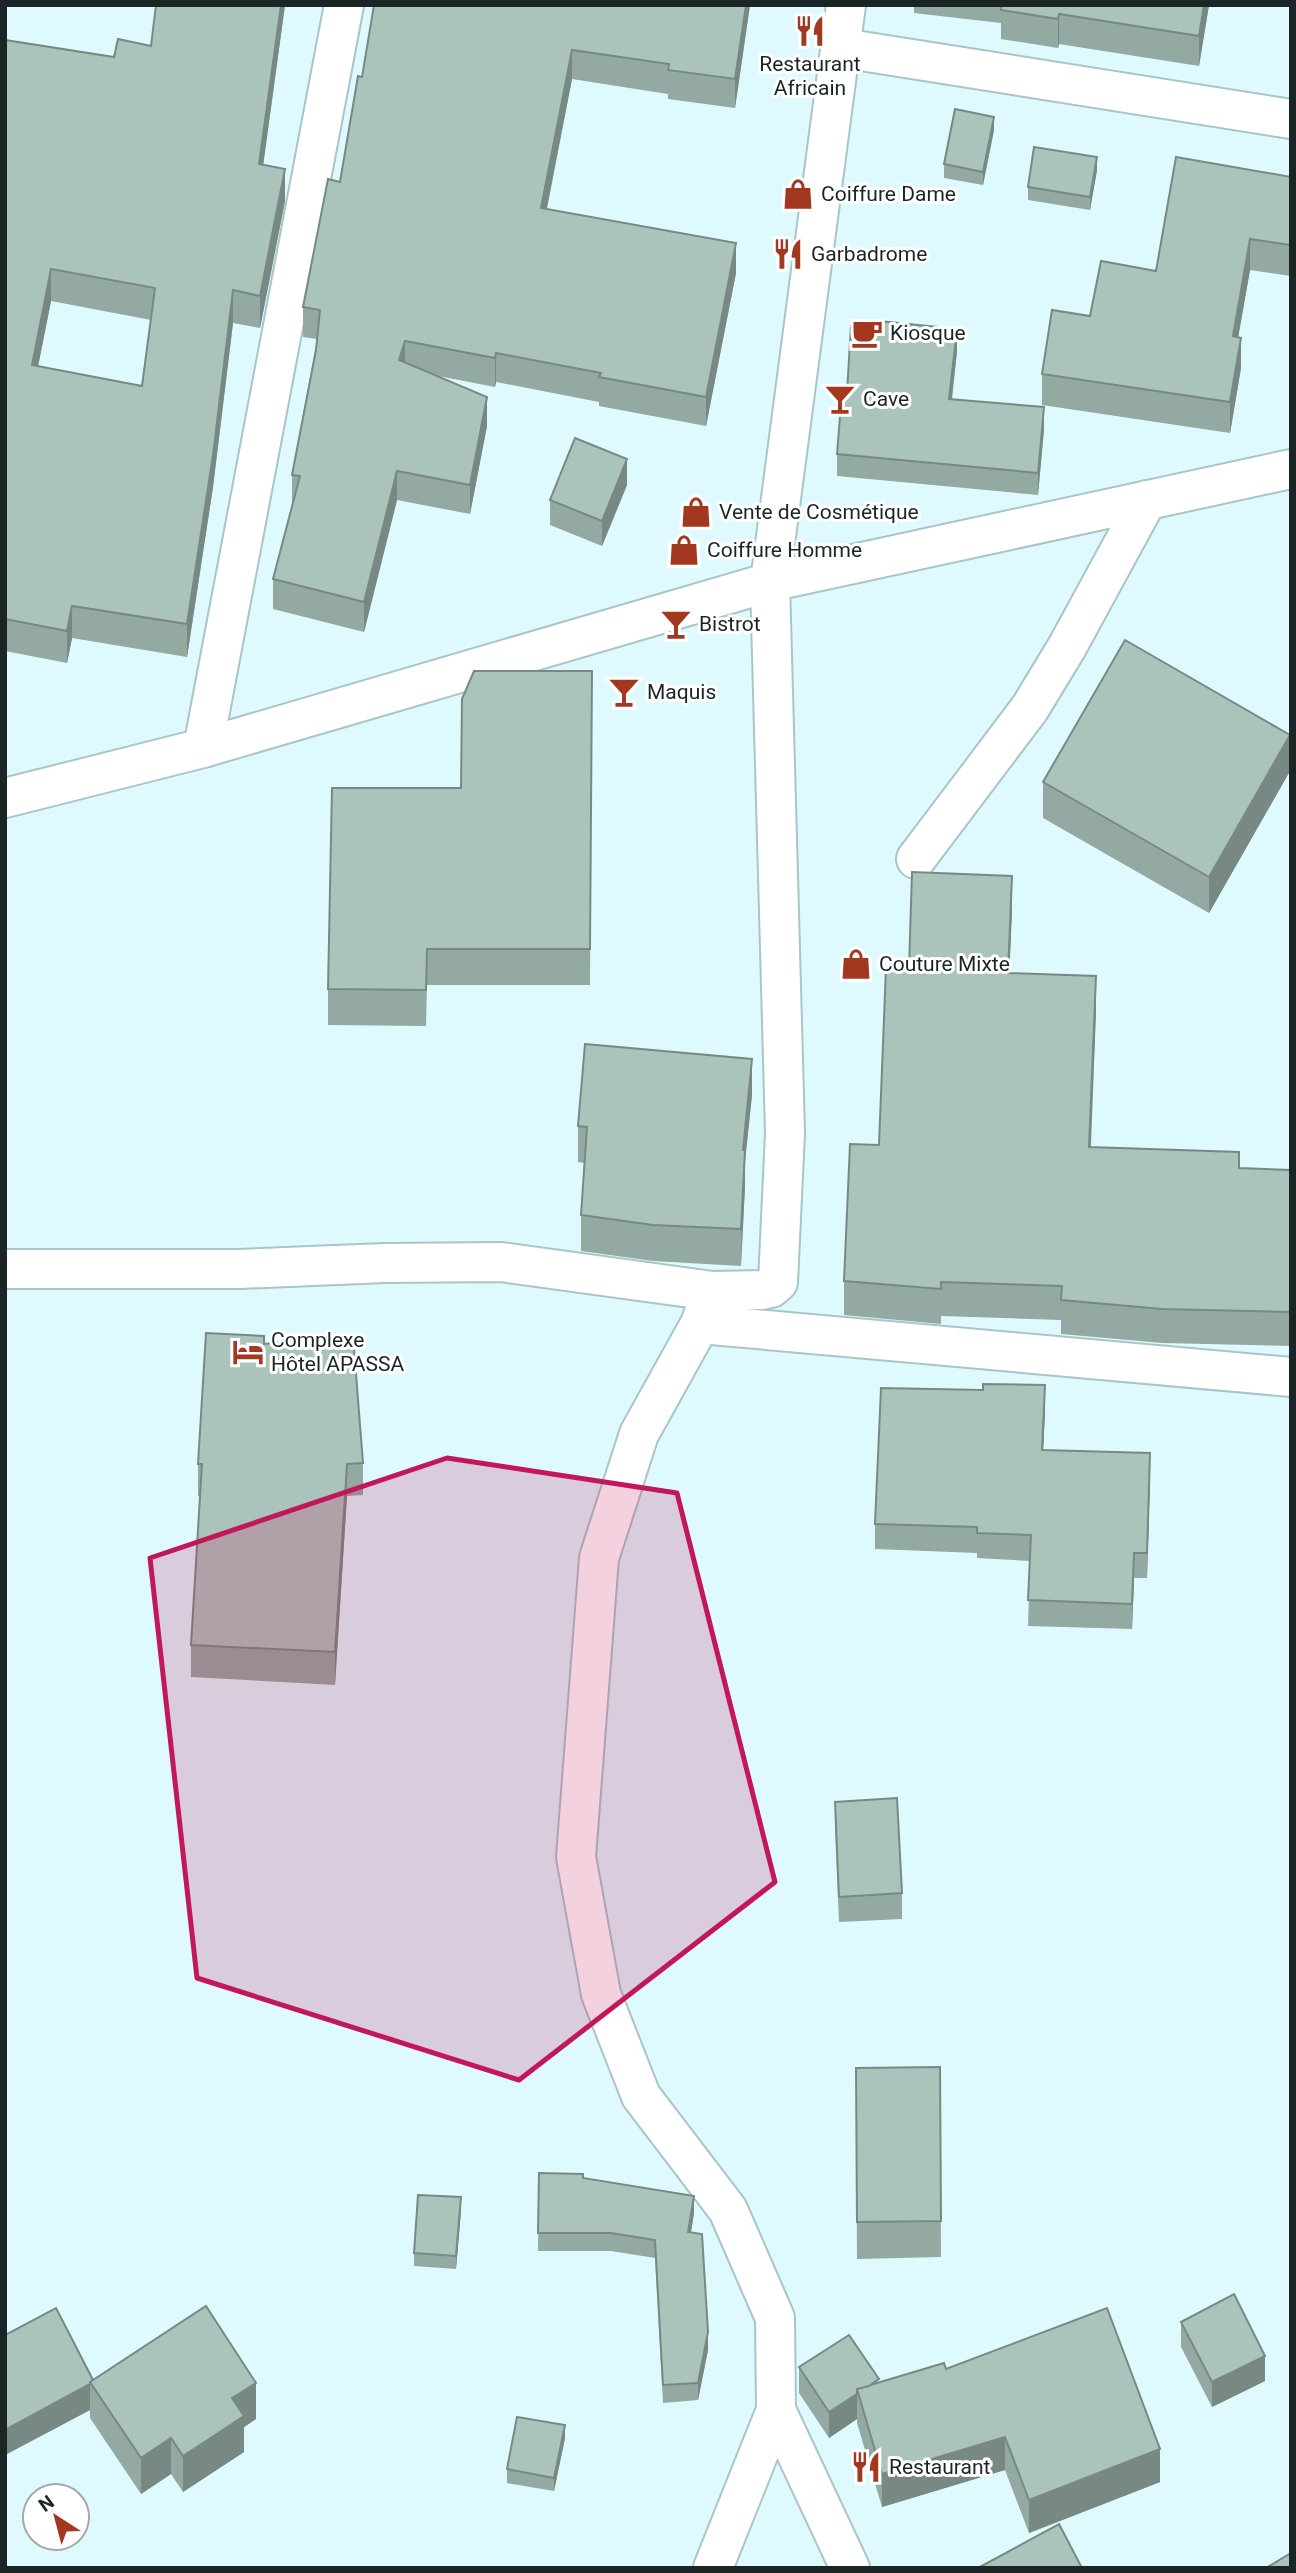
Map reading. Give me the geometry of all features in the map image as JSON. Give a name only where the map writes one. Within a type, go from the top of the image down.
[{"type":"street","points":[[203,748],[344,5]]},
{"type":"street","points":[[713,2568],[776,2410],[775,2319],[728,2210],[641,2096],[601,1994],[576,1857],[599,1558],[639,1434],[706,1307],[771,1288],[778,1282],[785,1133],[769,582],[846,5]]},
{"type":"street","points":[[842,48],[1291,119]]},
{"type":"street","points":[[5,797],[203,748],[769,582],[1291,468]]},
{"type":"street","points":[[916,859],[1030,708],[1067,648],[1147,500]]},
{"type":"street","points":[[5,1269],[239,1269],[501,1262],[706,1307],[1291,1377]]},
{"type":"street","points":[[776,2410],[850,2568]]},
{"type":"highlighted area","points":[[447,1458],[677,1493],[775,1882],[519,2080],[197,1978],[150,1558]]},
{"type":"building","points":[[156,5],[281,5],[259,164],[285,169],[260,296],[233,290],[213,455],[187,624],[72,606],[67,631],[5,619],[5,40],[114,57],[118,39],[151,46]],"holes":[[[51,269],[155,288],[142,386],[32,365]]]},
{"type":"building","points":[[374,5],[746,5],[735,79],[668,70],[669,64],[572,50],[541,208],[736,243],[706,397],[599,377],[601,373],[496,353],[495,358],[405,341],[399,360],[487,397],[470,485],[397,471],[364,602],[273,579],[300,476],[292,475],[316,350],[320,310],[303,307],[328,179],[340,182],[358,76],[362,77]]},
{"type":"building","points":[[1001,5],[1204,5],[1199,36],[1059,14],[1058,19],[1001,10]]},
{"type":"building","points":[[955,109],[994,117],[983,172],[944,164]]},
{"type":"building","points":[[1034,147],[1097,157],[1090,197],[1028,187]]},
{"type":"building","points":[[1176,157],[1291,177],[1291,245],[1250,239],[1233,336],[1241,338],[1230,402],[1042,374],[1052,310],[1090,316],[1101,261],[1156,271]]},
{"type":"building","points":[[869,320],[957,329],[949,399],[1044,407],[1038,473],[837,454],[842,392],[847,392],[851,326],[868,327]]},
{"type":"building","points":[[575,438],[627,459],[602,521],[550,500]]},
{"type":"building","points":[[1125,640],[1290,735],[1209,877],[1043,782]]},
{"type":"building","points":[[474,671],[592,671],[590,949],[427,949],[426,990],[328,989],[332,788],[461,788],[462,699]]},
{"type":"building","points":[[912,872],[1012,876],[1008,973],[1096,976],[1089,1147],[1239,1152],[1239,1168],[1291,1170],[1291,1312],[1162,1309],[1061,1300],[1062,1286],[941,1282],[941,1289],[844,1281],[850,1144],[879,1145],[886,968],[909,969]]},
{"type":"building","points":[[585,1044],[752,1059],[743,1150],[741,1229],[653,1225],[581,1215],[587,1127],[578,1126]]},
{"type":"building","points":[[206,1333],[264,1336],[264,1344],[353,1336],[363,1463],[347,1464],[335,1652],[191,1645],[202,1464],[198,1464]]},
{"type":"building","points":[[983,1384],[1045,1385],[1042,1450],[1150,1453],[1147,1553],[1134,1553],[1132,1604],[1028,1600],[1031,1535],[977,1533],[977,1527],[875,1524],[881,1388],[983,1390]]},
{"type":"building","points":[[897,1798],[902,1893],[839,1897],[835,1802]]},
{"type":"building","points":[[940,2067],[941,2221],[857,2222],[856,2068]]},
{"type":"building","points":[[539,2173],[583,2174],[583,2178],[694,2196],[688,2232],[702,2234],[708,2332],[698,2383],[663,2385],[655,2240],[611,2233],[538,2233]]},
{"type":"building","points":[[418,2195],[461,2197],[456,2256],[414,2253]]},
{"type":"building","points":[[1234,2294],[1265,2356],[1212,2382],[1181,2322]]},
{"type":"building","points":[[206,2306],[256,2383],[232,2398],[244,2416],[183,2456],[171,2438],[141,2458],[90,2382]]},
{"type":"building","points":[[56,2308],[93,2380],[5,2430],[5,2335]]},
{"type":"building","points":[[1107,2308],[1160,2449],[1029,2500],[1005,2437],[882,2474],[857,2389],[944,2363],[946,2369]]},
{"type":"building","points":[[849,2335],[879,2379],[869,2386],[857,2389],[857,2394],[829,2412],[799,2367]]},
{"type":"building","points":[[517,2417],[565,2425],[554,2478],[507,2469]]},
{"type":"building","points":[[1059,2524],[1082,2568],[978,2568]]},
{"type":"building","points":[[1291,2553],[1291,2568],[1266,2568]]},
{"type":"place","name":"Restaurant Africain","points":[[810,31]]},
{"type":"place","name":"Coiffure Dame","points":[[798,194]]},
{"type":"place","name":"Garbadrome","points":[[788,254]]},
{"type":"place","name":"Kiosque","points":[[867,333]]},
{"type":"place","name":"Cave","points":[[840,399]]},
{"type":"place","name":"Vente de Cosmétique","points":[[696,512]]},
{"type":"place","name":"Coiffure Homme","points":[[684,550]]},
{"type":"place","name":"Bistrot","points":[[676,624]]},
{"type":"place","name":"Maquis","points":[[624,692]]},
{"type":"place","name":"Couture Mixte","points":[[856,964]]},
{"type":"place","name":"Complexe Hôtel APASSA","points":[[248,1352]]},
{"type":"place","name":"Restaurant","points":[[866,2467]]}]
